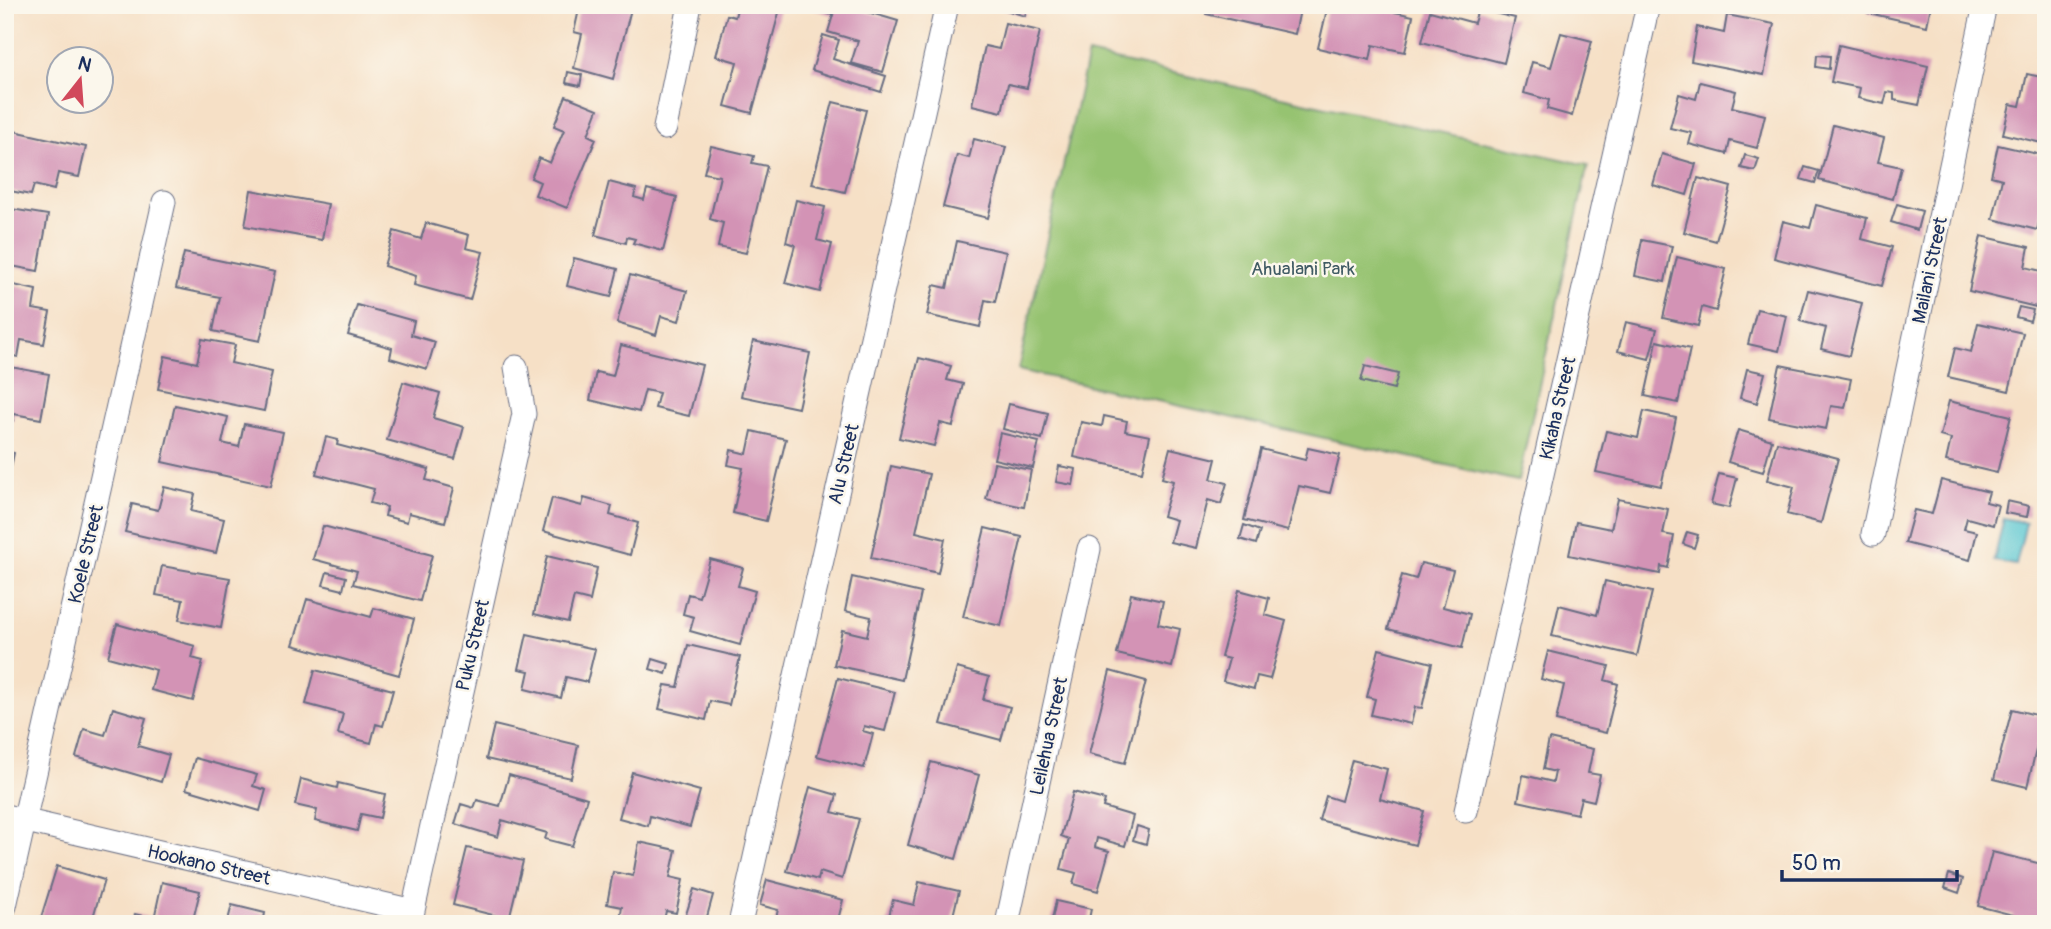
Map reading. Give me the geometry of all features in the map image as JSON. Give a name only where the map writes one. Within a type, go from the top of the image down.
[{"type":"street","points":[[665,128],[690,5]]},
{"type":"street","name":"Alu Street","points":[[740,924],[947,5]]},
{"type":"street","name":"Mailani Street","points":[[1873,534],[1985,5]]},
{"type":"street","name":"Kikaha Street","points":[[1466,811],[1645,6]]},
{"type":"street","name":"Koele Street","points":[[5,906],[15,818],[164,202]]},
{"type":"street","name":"Puku Street","points":[[412,918],[524,414],[516,367]]},
{"type":"street","name":"Leilehua Street","points":[[1007,924],[1089,549]]},
{"type":"street","name":"Hookano Street","points":[[15,818],[412,918]]},
{"type":"green space","name":"Ahualani Park","points":[[1088,54],[1588,165],[1518,481],[1018,370]]},
{"type":"water","points":[[2004,518],[2026,523],[2016,565],[1994,561]]},
{"type":"building","points":[[580,5],[632,5],[613,79],[574,68],[582,34],[574,32]]},
{"type":"building","points":[[738,5],[768,5],[780,9],[752,113],[725,106],[737,62],[716,56],[727,15],[735,17]]},
{"type":"building","points":[[813,5],[834,5],[832,15],[812,9]]},
{"type":"building","points":[[836,5],[898,21],[883,72],[851,63],[858,41],[828,32]]},
{"type":"building","points":[[990,5],[1028,5],[1025,16]]},
{"type":"building","points":[[1208,5],[1301,5],[1295,34],[1206,14]]},
{"type":"building","points":[[1328,5],[1363,5],[1413,16],[1405,52],[1373,45],[1370,60],[1318,48]]},
{"type":"building","points":[[1869,5],[1931,5],[1927,26],[1868,13]]},
{"type":"building","points":[[1478,9],[1515,18],[1504,63],[1422,42],[1430,11],[1474,23]]},
{"type":"building","points":[[1727,15],[1774,24],[1764,75],[1691,61],[1697,27],[1724,33]]},
{"type":"building","points":[[1005,23],[1040,31],[1027,88],[1008,84],[1002,112],[972,105],[985,46],[999,49]]},
{"type":"building","points":[[1561,33],[1592,41],[1572,116],[1547,109],[1549,100],[1524,93],[1532,62],[1551,67]]},
{"type":"building","points":[[823,35],[839,40],[833,59],[886,76],[881,92],[812,70]]},
{"type":"building","points":[[1839,45],[1928,66],[1919,105],[1894,100],[1894,93],[1887,92],[1884,104],[1858,98],[1860,88],[1831,82]]},
{"type":"building","points":[[1817,55],[1830,56],[1829,69],[1816,67]]},
{"type":"building","points":[[568,72],[582,75],[580,86],[566,83]]},
{"type":"building","points":[[2027,74],[2046,78],[2046,144],[2003,134],[2010,104],[2020,106]]},
{"type":"building","points":[[1700,82],[1736,91],[1732,107],[1765,115],[1757,148],[1730,141],[1727,154],[1689,144],[1692,133],[1670,128],[1679,94],[1696,99]]},
{"type":"building","points":[[566,96],[598,109],[588,135],[596,139],[567,208],[535,195],[540,182],[531,178],[539,158],[550,163],[564,130],[554,126]]},
{"type":"building","points":[[833,102],[866,110],[845,192],[812,184]]},
{"type":"building","points":[[1833,125],[1884,138],[1878,162],[1901,167],[1893,199],[1819,180]]},
{"type":"building","points":[[5,129],[86,147],[79,177],[58,173],[54,190],[34,185],[31,195],[5,190]]},
{"type":"building","points":[[974,139],[1006,147],[988,218],[943,207],[957,155],[969,158]]},
{"type":"building","points":[[1998,145],[2046,156],[2046,195],[2037,230],[1993,219],[2002,179],[1991,176]]},
{"type":"building","points":[[711,146],[754,156],[752,163],[767,166],[746,253],[718,247],[723,223],[710,219],[720,176],[704,173]]},
{"type":"building","points":[[1662,154],[1696,164],[1687,195],[1653,185]]},
{"type":"building","points":[[1745,155],[1759,159],[1755,171],[1741,168]]},
{"type":"building","points":[[1805,167],[1819,171],[1815,183],[1801,179]]},
{"type":"building","points":[[1698,178],[1731,187],[1716,241],[1684,232]]},
{"type":"building","points":[[609,182],[636,189],[634,197],[644,200],[647,189],[677,197],[663,251],[633,243],[635,239],[627,237],[626,243],[595,235]]},
{"type":"building","points":[[251,190],[328,204],[322,240],[245,226]]},
{"type":"building","points":[[796,200],[825,207],[817,240],[832,244],[820,292],[785,283],[795,245],[786,242]]},
{"type":"building","points":[[1897,204],[1922,211],[1917,230],[1891,222]]},
{"type":"building","points":[[1816,205],[1867,218],[1862,239],[1892,247],[1882,286],[1774,258],[1783,221],[1810,228]]},
{"type":"building","points":[[5,208],[48,215],[38,271],[6,265],[8,251],[5,251]]},
{"type":"building","points":[[426,223],[469,235],[466,248],[483,252],[470,300],[414,285],[416,276],[384,266],[394,231],[421,239]]},
{"type":"building","points":[[1981,236],[2029,247],[2025,267],[2045,272],[2036,307],[1969,291]]},
{"type":"building","points":[[1642,240],[1672,246],[1665,282],[1635,276]]},
{"type":"building","points":[[957,241],[1006,252],[995,302],[985,300],[980,327],[927,315],[934,285],[947,288]]},
{"type":"building","points":[[184,253],[275,272],[260,341],[213,331],[220,297],[176,288]]},
{"type":"building","points":[[1677,257],[1726,269],[1716,311],[1702,307],[1698,326],[1663,318]]},
{"type":"building","points":[[574,258],[618,269],[611,297],[567,286]]},
{"type":"building","points":[[630,275],[687,291],[679,321],[661,316],[656,335],[617,323]]},
{"type":"building","points":[[5,283],[36,290],[33,309],[50,312],[44,344],[21,340],[18,357],[5,354]]},
{"type":"building","points":[[1808,290],[1862,303],[1849,356],[1821,349],[1826,328],[1800,321]]},
{"type":"building","points":[[357,305],[414,321],[411,335],[435,342],[427,369],[390,358],[392,348],[348,335]]},
{"type":"building","points":[[2019,307],[2033,310],[2030,321],[2016,317]]},
{"type":"building","points":[[1757,309],[1787,316],[1779,351],[1748,344]]},
{"type":"building","points":[[1626,322],[1657,329],[1649,359],[1618,351]]},
{"type":"building","points":[[1978,323],[2023,333],[2009,391],[1948,377],[1955,348],[1971,352]]},
{"type":"building","points":[[202,339],[235,345],[231,363],[272,372],[264,411],[158,389],[165,356],[197,363]]},
{"type":"building","points":[[753,341],[810,353],[798,408],[741,396]]},
{"type":"building","points":[[1657,341],[1690,349],[1678,403],[1645,396]]},
{"type":"building","points":[[621,345],[702,365],[689,416],[655,408],[659,393],[645,390],[639,412],[590,400],[596,372],[613,376]]},
{"type":"building","points":[[919,358],[951,366],[947,380],[963,384],[953,426],[940,423],[934,446],[899,438]]},
{"type":"building","points":[[1780,365],[1851,379],[1845,408],[1831,406],[1826,429],[1769,418]]},
{"type":"building","points":[[5,366],[49,374],[41,419],[14,414],[13,421],[5,420]]},
{"type":"building","points":[[1365,366],[1398,374],[1394,389],[1361,381]]},
{"type":"building","points":[[1747,369],[1765,373],[1757,403],[1740,398]]},
{"type":"building","points":[[403,382],[440,393],[433,418],[464,427],[455,459],[387,440]]},
{"type":"building","points":[[1949,401],[2011,416],[1997,473],[1946,461],[1951,439],[1940,436]]},
{"type":"building","points":[[1009,404],[1048,413],[1042,439],[1003,429]]},
{"type":"building","points":[[175,405],[228,417],[222,443],[239,447],[244,424],[283,432],[271,486],[162,462]]},
{"type":"building","points":[[1644,411],[1676,418],[1661,486],[1596,472],[1606,431],[1638,438]]},
{"type":"building","points":[[1104,416],[1127,421],[1125,431],[1150,436],[1142,472],[1074,457],[1081,422],[1102,426]]},
{"type":"building","points":[[1738,430],[1772,440],[1763,472],[1728,462]]},
{"type":"building","points":[[752,431],[786,439],[766,521],[733,513],[743,468],[728,465],[731,450],[747,454]]},
{"type":"building","points":[[1000,433],[1039,442],[1033,468],[994,459]]},
{"type":"building","points":[[326,437],[338,440],[337,445],[429,469],[426,480],[454,488],[445,522],[409,513],[407,522],[385,516],[387,507],[370,503],[374,489],[316,474]]},
{"type":"building","points":[[1777,442],[1838,458],[1821,523],[1787,514],[1794,487],[1767,480]]},
{"type":"building","points":[[1170,448],[1216,459],[1211,479],[1227,483],[1221,504],[1208,500],[1196,548],[1170,542],[1176,520],[1163,516],[1173,481],[1162,478]]},
{"type":"building","points":[[1308,448],[1340,455],[1330,493],[1299,486],[1288,531],[1244,520],[1261,449],[1305,460]]},
{"type":"building","points":[[5,451],[14,453],[6,492],[5,492]]},
{"type":"building","points":[[994,463],[1031,470],[1024,507],[986,499]]},
{"type":"building","points":[[891,466],[929,474],[916,532],[945,539],[938,573],[871,558]]},
{"type":"building","points":[[1059,466],[1076,469],[1073,485],[1056,482]]},
{"type":"building","points":[[1719,474],[1737,478],[1729,508],[1711,504]]},
{"type":"building","points":[[1941,480],[1989,492],[1986,502],[1998,505],[1993,525],[1967,518],[1964,529],[1977,532],[1970,560],[1905,543],[1914,510],[1932,514]]},
{"type":"building","points":[[164,487],[195,494],[191,511],[224,519],[216,553],[125,532],[132,504],[158,510]]},
{"type":"building","points":[[552,498],[582,506],[584,498],[612,506],[610,515],[638,523],[630,555],[543,531]]},
{"type":"building","points":[[1618,499],[1668,509],[1663,534],[1674,536],[1668,568],[1661,566],[1660,574],[1569,555],[1576,522],[1611,529]]},
{"type":"building","points":[[2007,501],[2029,506],[2027,517],[2005,513]]},
{"type":"building","points":[[1244,525],[1260,531],[1256,544],[1240,539]]},
{"type":"building","points":[[323,526],[432,555],[420,601],[353,584],[357,571],[313,559]]},
{"type":"building","points":[[985,528],[1022,537],[1001,626],[963,617]]},
{"type":"building","points":[[1687,532],[1698,535],[1694,548],[1683,544]]},
{"type":"building","points":[[547,556],[597,568],[590,601],[574,597],[568,622],[534,614]]},
{"type":"building","points":[[710,559],[743,568],[738,586],[755,591],[740,645],[690,631],[694,617],[683,614],[688,594],[699,597]]},
{"type":"building","points":[[1421,563],[1453,570],[1443,607],[1470,614],[1462,648],[1388,629],[1402,575],[1416,579]]},
{"type":"building","points":[[162,566],[230,578],[221,628],[179,620],[183,600],[156,595]]},
{"type":"building","points":[[327,572],[346,577],[343,590],[323,585]]},
{"type":"building","points":[[852,577],[921,593],[902,680],[834,665],[842,630],[867,636],[871,617],[845,611]]},
{"type":"building","points":[[1605,581],[1652,592],[1637,656],[1552,636],[1559,605],[1597,615]]},
{"type":"building","points":[[1239,590],[1269,598],[1265,615],[1286,621],[1270,679],[1257,676],[1254,689],[1223,681],[1229,659],[1221,657]]},
{"type":"building","points":[[1131,594],[1163,601],[1158,624],[1180,629],[1172,667],[1117,654]]},
{"type":"building","points":[[307,599],[371,617],[374,608],[414,619],[399,675],[293,645]]},
{"type":"building","points":[[117,624],[195,646],[192,658],[203,661],[193,701],[151,690],[156,670],[108,657]]},
{"type":"building","points":[[527,634],[595,649],[587,682],[566,677],[561,698],[525,689],[529,671],[519,669]]},
{"type":"building","points":[[688,645],[740,657],[729,705],[710,701],[706,720],[659,709],[665,685],[678,687]]},
{"type":"building","points":[[1379,649],[1432,663],[1422,708],[1415,707],[1411,724],[1371,715],[1375,699],[1367,697]]},
{"type":"building","points":[[1548,651],[1609,666],[1605,680],[1618,684],[1606,733],[1556,721],[1564,685],[1541,679]]},
{"type":"building","points":[[653,659],[669,664],[666,674],[650,669]]},
{"type":"building","points":[[957,668],[989,677],[983,700],[1010,707],[1001,740],[941,724]]},
{"type":"building","points":[[315,670],[393,690],[383,726],[376,724],[371,743],[338,734],[343,714],[306,704]]},
{"type":"building","points":[[1110,671],[1146,681],[1125,763],[1089,754]]},
{"type":"building","points":[[838,678],[895,692],[885,731],[864,726],[863,731],[873,734],[864,768],[817,756]]},
{"type":"building","points":[[113,708],[146,718],[138,746],[169,755],[161,782],[76,757],[84,729],[105,735]]},
{"type":"building","points":[[2012,709],[2044,717],[2027,787],[1994,779]]},
{"type":"building","points":[[494,725],[578,745],[571,778],[486,759]]},
{"type":"building","points":[[1549,739],[1593,749],[1588,773],[1600,775],[1594,801],[1581,798],[1577,814],[1518,801],[1523,775],[1553,782],[1555,772],[1543,769]]},
{"type":"building","points":[[195,758],[257,775],[253,786],[266,790],[260,811],[186,789]]},
{"type":"building","points":[[1352,760],[1387,769],[1380,799],[1424,811],[1415,845],[1319,820],[1326,796],[1341,801]]},
{"type":"building","points":[[931,762],[979,775],[956,859],[908,845]]},
{"type":"building","points":[[632,772],[700,791],[690,827],[650,816],[648,826],[619,818]]},
{"type":"building","points":[[509,775],[587,798],[572,846],[545,839],[547,833],[502,820],[498,837],[455,824],[461,804],[474,808],[477,800],[500,806]]},
{"type":"building","points":[[301,779],[337,788],[338,783],[385,794],[380,818],[361,814],[357,831],[315,821],[317,810],[295,805]]},
{"type":"building","points":[[810,787],[837,795],[832,812],[859,819],[842,879],[820,872],[818,880],[787,871]]},
{"type":"building","points":[[1073,792],[1105,800],[1103,807],[1133,816],[1125,846],[1097,838],[1095,847],[1109,851],[1098,891],[1073,884],[1076,873],[1061,869],[1069,839],[1061,836]]},
{"type":"building","points":[[1137,826],[1149,830],[1146,844],[1133,840]]},
{"type":"building","points":[[639,842],[676,850],[670,877],[683,880],[676,913],[666,911],[663,924],[619,924],[622,907],[607,904],[613,872],[633,876]]},
{"type":"building","points":[[467,848],[523,861],[509,919],[453,905]]},
{"type":"building","points":[[1992,852],[2046,865],[2046,924],[2011,924],[2013,915],[1978,906]]},
{"type":"building","points":[[57,866],[104,880],[91,924],[39,924]]},
{"type":"building","points":[[1949,874],[1963,879],[1959,893],[1945,888]]},
{"type":"building","points":[[767,880],[843,900],[837,924],[774,924],[778,910],[760,905]]},
{"type":"building","points":[[162,882],[200,891],[192,924],[132,924],[135,914],[154,919]]},
{"type":"building","points":[[919,882],[959,891],[951,924],[887,924],[893,900],[914,905]]},
{"type":"building","points":[[694,889],[713,895],[705,924],[683,924]]},
{"type":"building","points":[[1056,901],[1091,909],[1088,924],[1051,924]]},
{"type":"building","points":[[232,905],[265,913],[263,924],[227,924]]}]
